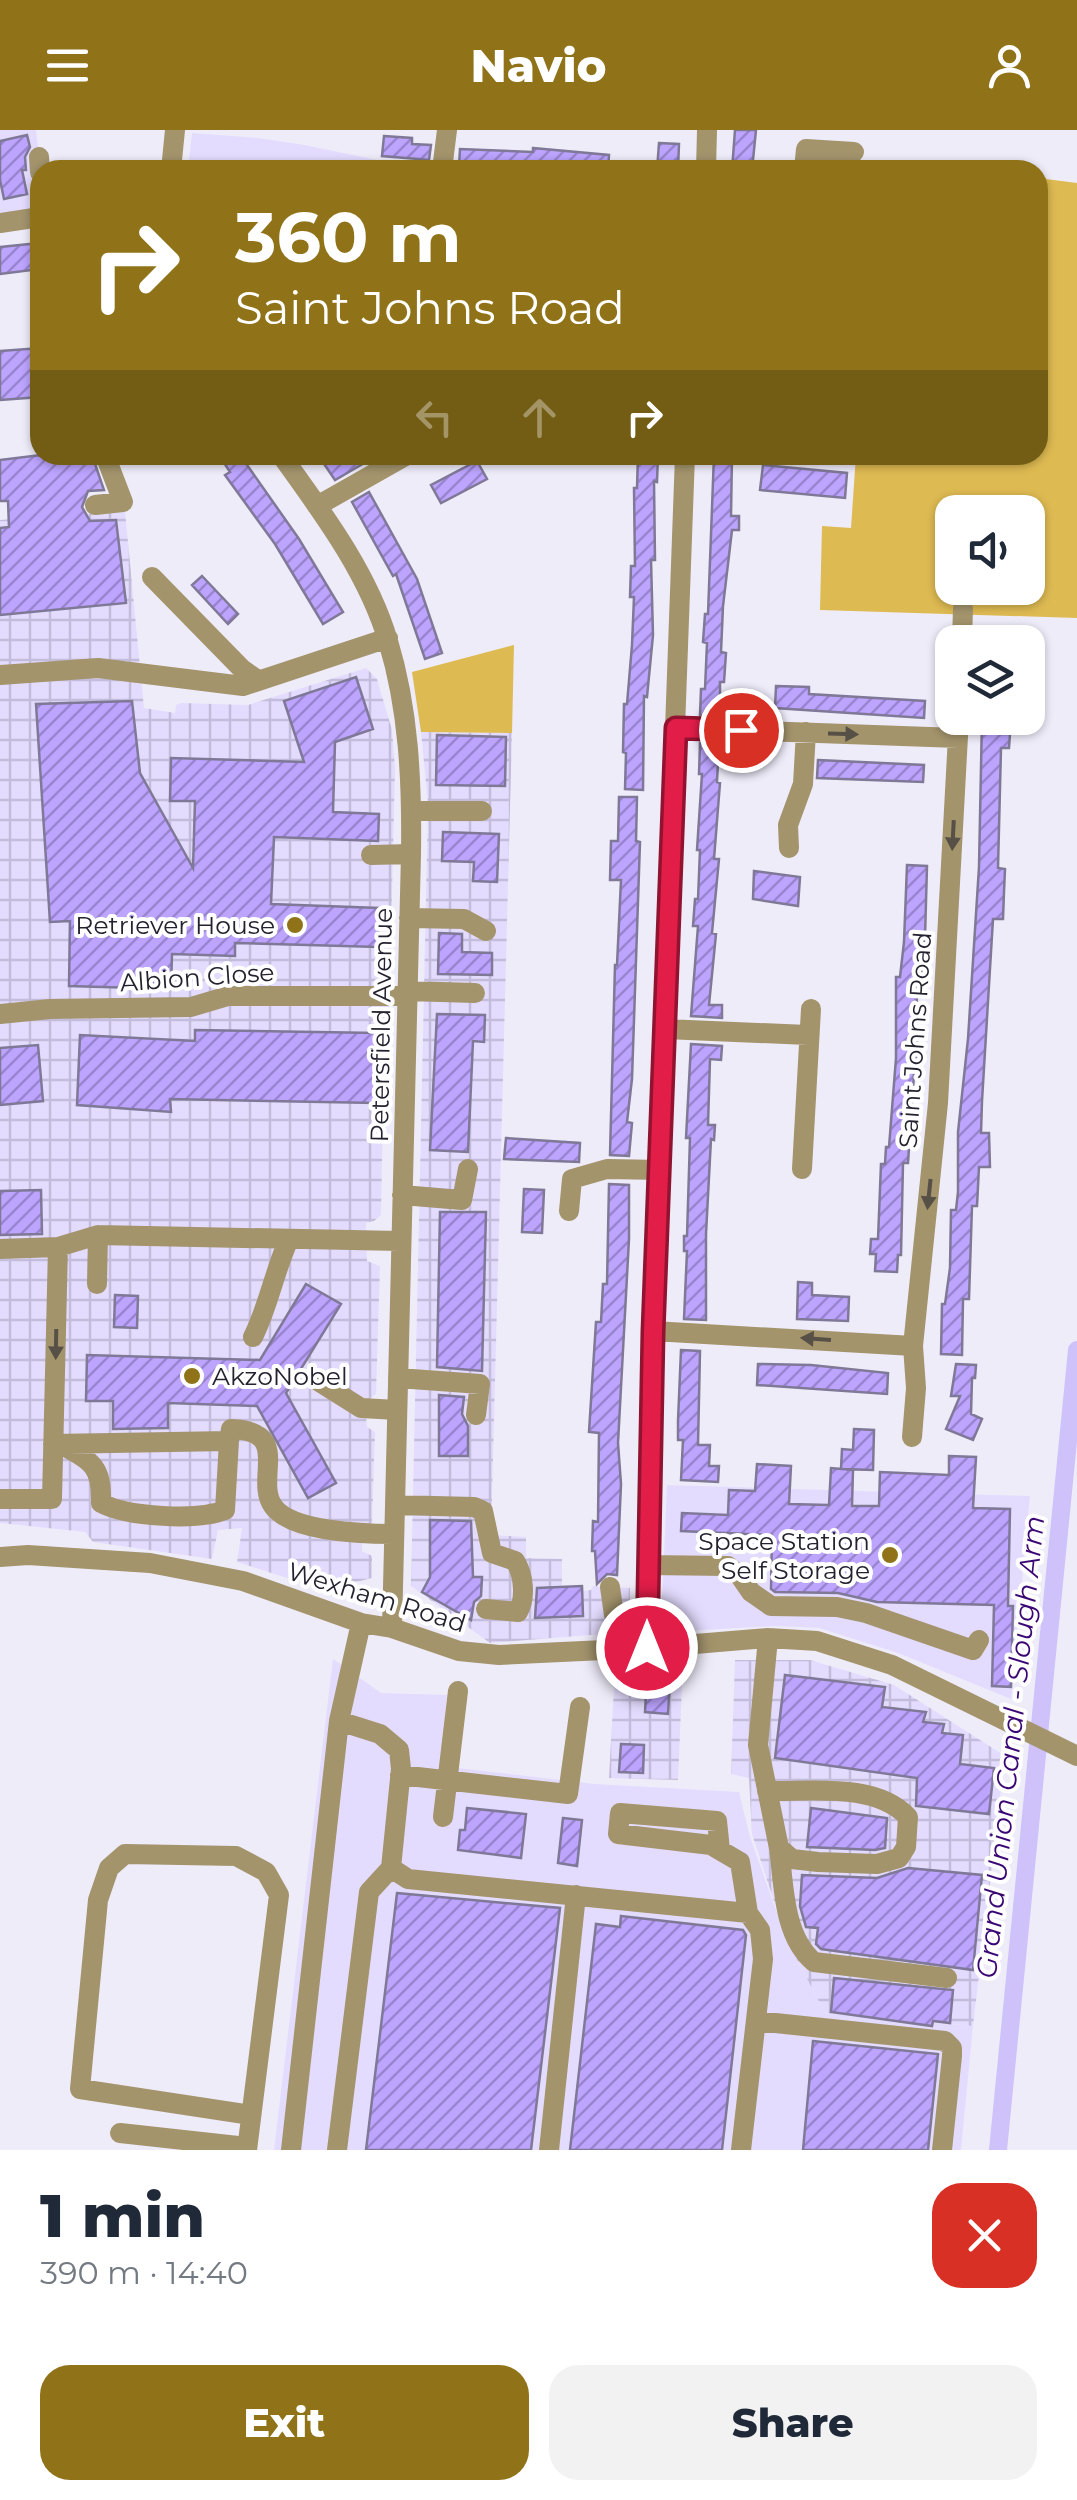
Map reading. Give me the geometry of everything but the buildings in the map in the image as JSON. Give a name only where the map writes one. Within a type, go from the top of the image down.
[{"type":"street","points":[[172,160],[175,130]]},
{"type":"street","points":[[443,160],[447,130]]},
{"type":"street","points":[[706,160],[707,130]]},
{"type":"street","points":[[805,160],[806,149],[854,152]]},
{"type":"street","points":[[0,223],[30,218]]},
{"type":"street","points":[[95,505],[123,502],[109,465]]},
{"type":"street","name":"Petersfield Avenue","points":[[288,465],[352,560],[388,638],[402,697],[411,811],[392,1628]]},
{"type":"street","points":[[317,506],[389,465]]},
{"type":"street","points":[[647,1648],[653,1332],[685,465]]},
{"type":"street","points":[[152,577],[259,682]]},
{"type":"street","points":[[962,625],[963,608]]},
{"type":"street","points":[[0,675],[98,668],[242,686],[388,638]]},
{"type":"street","name":"Saint Johns Road","points":[[676,728],[806,732],[935,729]]},
{"type":"street","points":[[790,848],[779,826],[802,784],[806,732]]},
{"type":"street","name":"Saint Johns Road","points":[[912,1437],[916,1388],[913,1346],[938,1103],[959,735]]},
{"type":"street","points":[[411,811],[482,811]]},
{"type":"street","points":[[371,856],[410,854]]},
{"type":"street","points":[[409,918],[464,919],[486,931]]},
{"type":"street","name":"Albion Close","points":[[0,1014],[50,1009],[191,1007],[228,996],[475,993]]},
{"type":"street","points":[[802,1169],[811,1009]]},
{"type":"street","points":[[665,1029],[808,1035]]},
{"type":"street","points":[[569,1211],[572,1179],[607,1168],[660,1170]]},
{"type":"street","points":[[402,1195],[462,1200],[468,1169]]},
{"type":"street","points":[[0,1250],[58,1247],[98,1235],[400,1241]]},
{"type":"street","points":[[96,1284],[98,1235]]},
{"type":"street","points":[[253,1337],[268,1305],[275,1270],[289,1239]]},
{"type":"street","points":[[0,1499],[52,1499],[58,1444],[58,1247]]},
{"type":"street","points":[[653,1332],[913,1346]]},
{"type":"street","points":[[398,1378],[480,1384],[476,1415]]},
{"type":"street","points":[[318,1381],[361,1408],[397,1410]]},
{"type":"street","points":[[58,1444],[89,1460],[102,1478],[101,1503],[115,1511],[208,1517],[225,1510],[231,1429],[246,1430],[261,1439],[271,1458],[266,1481],[272,1505],[286,1516],[354,1534],[394,1534]]},
{"type":"street","points":[[58,1444],[230,1441]]},
{"type":"street","points":[[395,1505],[474,1507],[483,1511],[492,1553],[515,1561],[522,1581],[522,1605],[518,1612],[486,1609]]},
{"type":"street","name":"Wexham Road","points":[[0,1557],[150,1563],[243,1581],[361,1623],[392,1628],[460,1651],[499,1655],[768,1638],[817,1640],[927,1681],[1075,1755]]},
{"type":"street","points":[[647,1565],[728,1566],[770,1606],[836,1606],[974,1650],[979,1640]]},
{"type":"street","points":[[610,1587],[614,1615],[646,1626]]},
{"type":"street","points":[[291,2150],[339,1721],[361,1623]]},
{"type":"street","points":[[768,1638],[758,1744],[789,1919],[804,1954],[814,1962],[948,1978]]},
{"type":"street","points":[[443,1817],[458,1691]]},
{"type":"street","points":[[400,1775],[568,1794],[580,1706]]},
{"type":"street","points":[[337,2150],[369,1892],[391,1868],[400,1775],[399,1750],[380,1734],[339,1721]]},
{"type":"street","points":[[766,1791],[880,1797],[898,1806],[908,1817],[906,1847],[900,1858],[888,1863],[792,1859],[779,1848]]},
{"type":"street","points":[[720,1850],[716,1821],[620,1813],[618,1834],[712,1844],[720,1850],[740,1862],[748,1913],[760,1930],[763,1959],[742,2150]]},
{"type":"street","points":[[120,2134],[247,2148],[279,1894],[266,1872],[236,1856],[125,1854],[108,1868],[98,1900],[80,2090],[251,2116]]},
{"type":"street","points":[[391,1868],[408,1879],[748,1913]]},
{"type":"street","points":[[549,2150],[576,1896]]},
{"type":"street","points":[[756,2021],[945,2041],[952,2048],[952,2056],[942,2150]]},
{"type":"shaded area","points":[[0,130],[36,130],[40,160],[30,160],[30,214],[0,218]]},
{"type":"shaded area","points":[[192,133],[258,138],[377,160],[189,160]]},
{"type":"shaded area","points":[[1048,179],[1077,183],[1077,618],[820,610],[822,526],[851,528],[855,465],[1048,465]]},
{"type":"shaded area","points":[[125,511],[144,708],[175,713],[176,705],[181,703],[248,705],[366,668],[377,679],[392,730],[395,768],[387,1103],[383,1113],[381,1215],[366,1223],[367,1261],[380,1266],[376,1394],[365,1403],[367,1427],[375,1432],[372,1523],[362,1528],[362,1551],[372,1556],[372,1578],[325,1590],[237,1562],[242,1528],[218,1530],[212,1559],[93,1542],[85,1532],[0,1523],[0,520]]},
{"type":"shaded area","points":[[514,645],[512,733],[421,732],[412,672]]},
{"type":"shaded area","points":[[421,732],[512,733],[491,1535],[526,1537],[526,1558],[562,1559],[562,1593],[591,1590],[593,1586],[630,1588],[629,1632],[490,1643],[411,1586],[428,804]]},
{"type":"shaded area","points":[[667,1485],[1030,1496],[1011,1699],[898,1653],[819,1628],[775,1626],[666,1632],[661,1623]]},
{"type":"shaded area","points":[[333,1659],[381,1693],[447,1695],[441,1766],[595,1784],[739,1792],[750,1837],[787,1941],[825,2013],[973,2026],[961,2150],[274,2150]]},
{"type":"shaded area","points":[[735,1660],[810,1660],[894,1685],[1005,1756],[973,2026],[825,2013],[787,1941],[752,1834],[749,1778],[731,1774]]},
{"type":"shaded area","points":[[683,1662],[678,1780],[609,1778],[615,1669]]},
{"type":"waterway","name":"Grand Union Canal - Slough Arm","points":[[998,2150],[1077,1350]]},
{"type":"place","name":"Retriever House","points":[[295,925]]},
{"type":"place","name":"AkzoNobel","points":[[192,1376]]},
{"type":"place","name":"Space Station Self Storage","points":[[890,1555]]},
{"type":"route","points":[[647,1648],[653,1332],[676,728],[741,730]]}]
